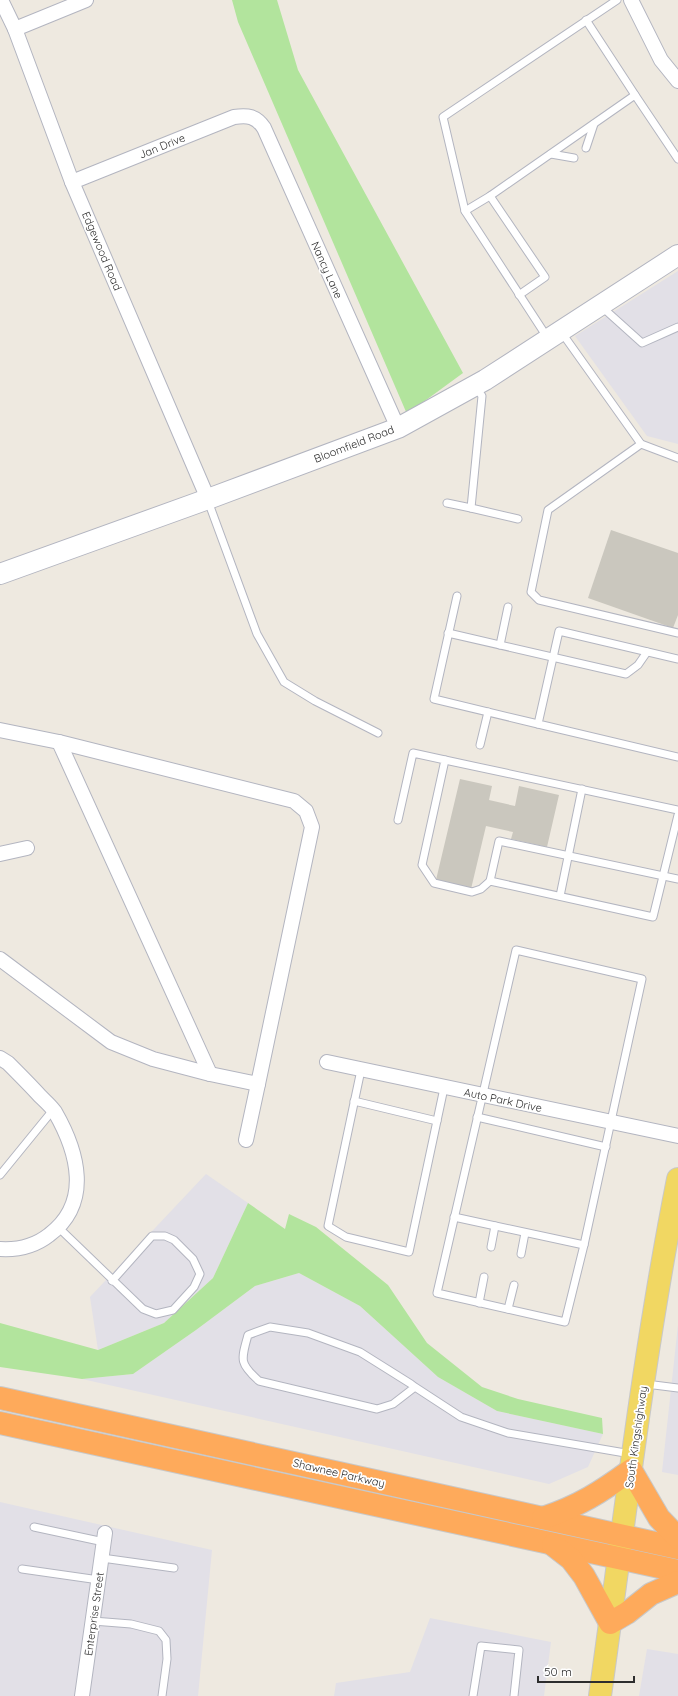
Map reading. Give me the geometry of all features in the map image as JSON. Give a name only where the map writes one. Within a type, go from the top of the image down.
[{"type":"highway","name":"Shawnee Parkway","points":[[0,1398],[678,1548]]},
{"type":"highway","points":[[0,1423],[678,1571]]},
{"type":"highway","points":[[543,1518],[564,1511],[588,1500],[632,1462],[659,1518],[678,1538]]},
{"type":"highway","points":[[552,1544],[571,1559],[584,1576],[610,1623],[627,1613],[651,1594],[678,1582]]},
{"type":"main road","name":"South Kingshighway","points":[[600,1696],[632,1462],[667,1236],[678,1179]]},
{"type":"street","name":"Edgewood Road","points":[[1,0],[15,29],[72,182],[208,499]]},
{"type":"street","points":[[15,29],[86,0]]},
{"type":"street","points":[[631,0],[661,60],[678,81]]},
{"type":"street","name":"Jan Drive","points":[[72,182],[234,117],[252,117]]},
{"type":"street","name":"Nancy Lane","points":[[252,117],[259,121],[264,128],[398,428]]},
{"type":"street","name":"Bloomfield Road","points":[[0,574],[208,499],[398,428],[475,386],[678,255]]},
{"type":"street","points":[[0,730],[59,742],[294,801],[306,811],[312,827],[246,1140]]},
{"type":"street","points":[[59,742],[210,1074]]},
{"type":"street","points":[[0,854],[28,848]]},
{"type":"street","points":[[0,959],[111,1042],[153,1059],[210,1074],[258,1084]]},
{"type":"street","points":[[0,1058],[8,1063],[54,1110],[68,1139],[77,1177],[76,1198],[69,1214],[59,1228],[40,1242],[12,1250],[0,1249]]},
{"type":"street","name":"Auto Park Drive","points":[[327,1062],[444,1088],[678,1136]]},
{"type":"street","name":"Enterprise Street","points":[[82,1696],[105,1538]]},
{"type":"lane","points":[[617,0],[443,117],[465,212],[519,295],[554,335],[641,444],[678,458]]},
{"type":"lane","points":[[586,20],[678,159]]},
{"type":"lane","points":[[465,212],[635,95]]},
{"type":"lane","points":[[586,148],[594,124]]},
{"type":"lane","points":[[551,154],[574,158]]},
{"type":"lane","points":[[490,196],[545,277],[519,295]]},
{"type":"lane","points":[[601,305],[642,343],[678,327]]},
{"type":"lane","points":[[471,508],[482,396],[475,386]]},
{"type":"lane","points":[[641,444],[548,510],[531,592],[540,600],[678,633]]},
{"type":"lane","points":[[208,499],[257,634],[284,682],[315,701],[378,733]]},
{"type":"lane","points":[[447,503],[518,519]]},
{"type":"lane","points":[[457,596],[434,700],[678,757]]},
{"type":"lane","points":[[500,645],[508,607]]},
{"type":"lane","points":[[538,724],[559,631],[678,659]]},
{"type":"lane","points":[[448,633],[626,674],[638,665],[647,652]]},
{"type":"lane","points":[[480,744],[488,712]]},
{"type":"lane","points":[[398,820],[413,753],[678,810]]},
{"type":"lane","points":[[445,760],[422,865],[434,883],[472,892],[481,889],[490,881],[499,841],[678,880]]},
{"type":"lane","points":[[560,896],[582,789]]},
{"type":"lane","points":[[490,881],[653,917],[678,815]]},
{"type":"lane","points":[[516,950],[642,979],[612,1122],[565,1322],[437,1293],[482,1096],[516,950]]},
{"type":"lane","points":[[361,1070],[328,1226],[346,1237],[409,1252],[444,1088]]},
{"type":"lane","points":[[354,1101],[437,1121]]},
{"type":"lane","points":[[0,1175],[54,1110]]},
{"type":"lane","points":[[477,1116],[606,1147]]},
{"type":"lane","points":[[454,1217],[584,1245]]},
{"type":"lane","points":[[491,1247],[496,1226]]},
{"type":"lane","points":[[59,1228],[112,1280],[143,1309],[156,1314],[173,1310],[194,1287],[200,1274],[193,1259],[174,1240],[165,1236],[152,1236],[112,1280]]},
{"type":"lane","points":[[520,1254],[525,1233]]},
{"type":"lane","points":[[479,1303],[484,1278]]},
{"type":"lane","points":[[508,1309],[514,1284]]},
{"type":"lane","points":[[415,1387],[393,1404],[377,1409],[259,1381],[246,1369],[242,1355],[248,1335],[270,1327],[308,1333],[360,1352],[415,1387],[460,1417],[508,1433],[632,1462]]},
{"type":"lane","points":[[644,1384],[678,1388]]},
{"type":"lane","points":[[34,1527],[105,1538]]},
{"type":"lane","points":[[102,1558],[174,1568]]},
{"type":"lane","points":[[22,1569],[98,1580]]},
{"type":"lane","points":[[93,1621],[131,1624],[159,1631],[166,1640],[162,1696]]},
{"type":"lane","points":[[473,1696],[481,1646],[519,1650],[514,1696]]},
{"type":"shaded area","points":[[678,271],[678,444],[647,436],[575,336]]},
{"type":"shaded area","points":[[206,1174],[248,1203],[213,1278],[164,1323],[98,1350],[90,1297]]},
{"type":"shaded area","points":[[299,1273],[360,1306],[438,1377],[497,1411],[603,1434],[588,1467],[549,1484],[82,1379],[133,1374],[255,1286]]},
{"type":"shaded area","points":[[678,1325],[678,1475],[662,1472]]},
{"type":"shaded area","points":[[0,1502],[212,1550],[198,1696],[0,1696]]},
{"type":"shaded area","points":[[430,1618],[551,1642],[544,1696],[334,1696],[336,1683],[410,1672]]},
{"type":"shaded area","points":[[647,1649],[678,1654],[678,1696],[639,1696]]},
{"type":"green space","points":[[232,0],[277,0],[298,70],[463,373],[407,414],[238,22]]},
{"type":"green space","points":[[248,1203],[285,1229],[289,1214],[316,1227],[388,1285],[427,1343],[482,1387],[518,1399],[602,1418],[603,1434],[497,1411],[438,1377],[360,1306],[299,1273],[255,1286],[133,1374],[82,1379],[0,1367],[0,1323],[98,1350],[164,1323],[213,1278]]},
{"type":"building","points":[[611,530],[678,553],[678,615],[673,628],[588,598]]},
{"type":"building","points":[[460,779],[492,786],[489,800],[515,806],[519,786],[559,795],[547,847],[511,839],[513,832],[486,826],[471,889],[436,880]]}]
